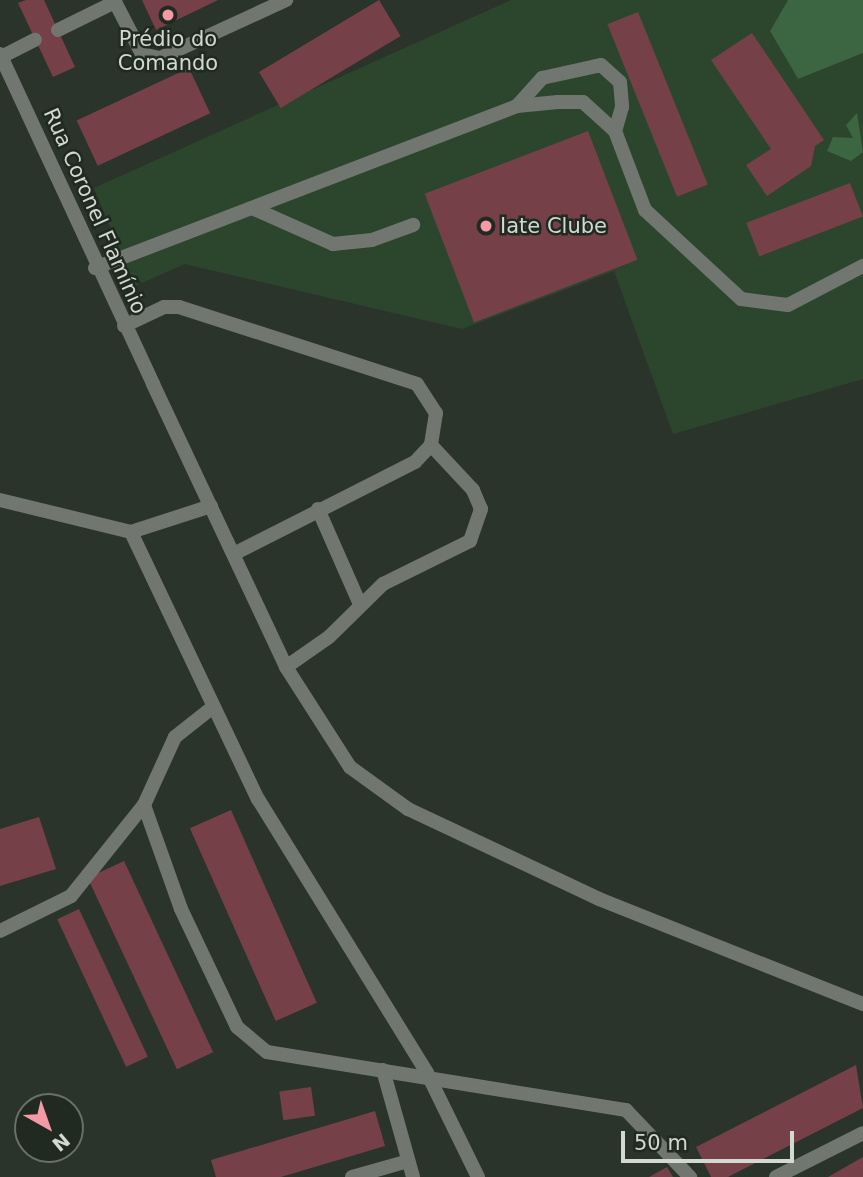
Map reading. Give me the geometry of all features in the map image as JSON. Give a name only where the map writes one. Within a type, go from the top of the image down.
[{"type":"street","points":[[58,30],[115,1],[142,54],[160,58],[286,0]]},
{"type":"street","points":[[1,55],[35,40]]},
{"type":"street","name":"Rua Coronel Flamínio","points":[[1,55],[95,268],[153,384],[286,667],[350,767],[384,796],[599,899],[863,1004]]},
{"type":"street","points":[[517,106],[542,78],[601,65],[620,82],[622,107],[615,131]]},
{"type":"street","points":[[95,268],[517,106],[583,102],[615,131],[645,210],[741,299],[788,305],[863,266]]},
{"type":"street","points":[[252,208],[332,244],[372,240],[413,225]]},
{"type":"street","points":[[124,326],[164,307],[179,307],[417,384],[436,413],[431,444],[415,462],[234,554]]},
{"type":"street","points":[[286,667],[329,637],[359,602],[470,541],[479,524],[473,490],[431,444]]},
{"type":"street","points":[[0,500],[131,532],[211,506]]},
{"type":"street","points":[[318,509],[359,602]]},
{"type":"street","points":[[131,532],[258,799],[427,1073],[478,1177]]},
{"type":"street","points":[[0,931],[71,896],[144,805],[175,737],[213,707]]},
{"type":"street","points":[[144,805],[181,909],[237,1027],[267,1052],[383,1070],[427,1073],[626,1110],[690,1177]]},
{"type":"street","points":[[383,1070],[414,1177]]},
{"type":"street","points":[[776,1177],[863,1133]]},
{"type":"street","points":[[352,1177],[408,1161]]},
{"type":"shaded area","name":"Iate Clube","points":[[511,0],[788,0],[770,31],[798,79],[863,53],[863,379],[673,434],[614,271],[462,329],[185,264],[135,286],[94,188]]},
{"type":"shaded area","points":[[788,0],[863,0],[863,53],[798,79],[770,31]]},
{"type":"shaded area","points":[[857,113],[863,152],[851,161],[827,151],[833,137],[853,138],[846,125]]},
{"type":"building","points":[[44,0],[75,67],[53,77],[18,3]]},
{"type":"building","name":"Prédio do Comando","points":[[142,0],[218,0],[156,30]]},
{"type":"building","points":[[379,0],[401,36],[281,108],[259,72]]},
{"type":"building","points":[[638,12],[708,184],[677,197],[607,24]]},
{"type":"building","points":[[752,33],[824,140],[815,146],[811,166],[767,196],[746,165],[771,149],[711,60]]},
{"type":"building","points":[[189,68],[210,113],[98,166],[77,120]]},
{"type":"building","points":[[588,131],[637,260],[474,323],[425,194]]},
{"type":"building","points":[[850,183],[863,217],[759,256],[746,223]]},
{"type":"building","points":[[231,810],[317,1003],[276,1021],[190,828]]},
{"type":"building","points":[[39,817],[56,869],[0,886],[0,829]]},
{"type":"building","points":[[124,861],[213,1052],[177,1069],[88,878]]},
{"type":"building","points":[[79,909],[148,1057],[126,1067],[57,919]]},
{"type":"building","points":[[856,1065],[863,1108],[728,1177],[711,1177],[696,1147]]},
{"type":"building","points":[[311,1087],[315,1116],[283,1120],[279,1091]]},
{"type":"building","points":[[375,1111],[385,1146],[281,1177],[216,1177],[211,1160]]},
{"type":"building","points":[[863,1157],[863,1177],[828,1177]]},
{"type":"building","points":[[667,1167],[673,1177],[649,1177]]},
{"type":"place","name":"Prédio do Comando","points":[[168,15]]},
{"type":"place","name":"Iate Clube","points":[[486,226]]}]
